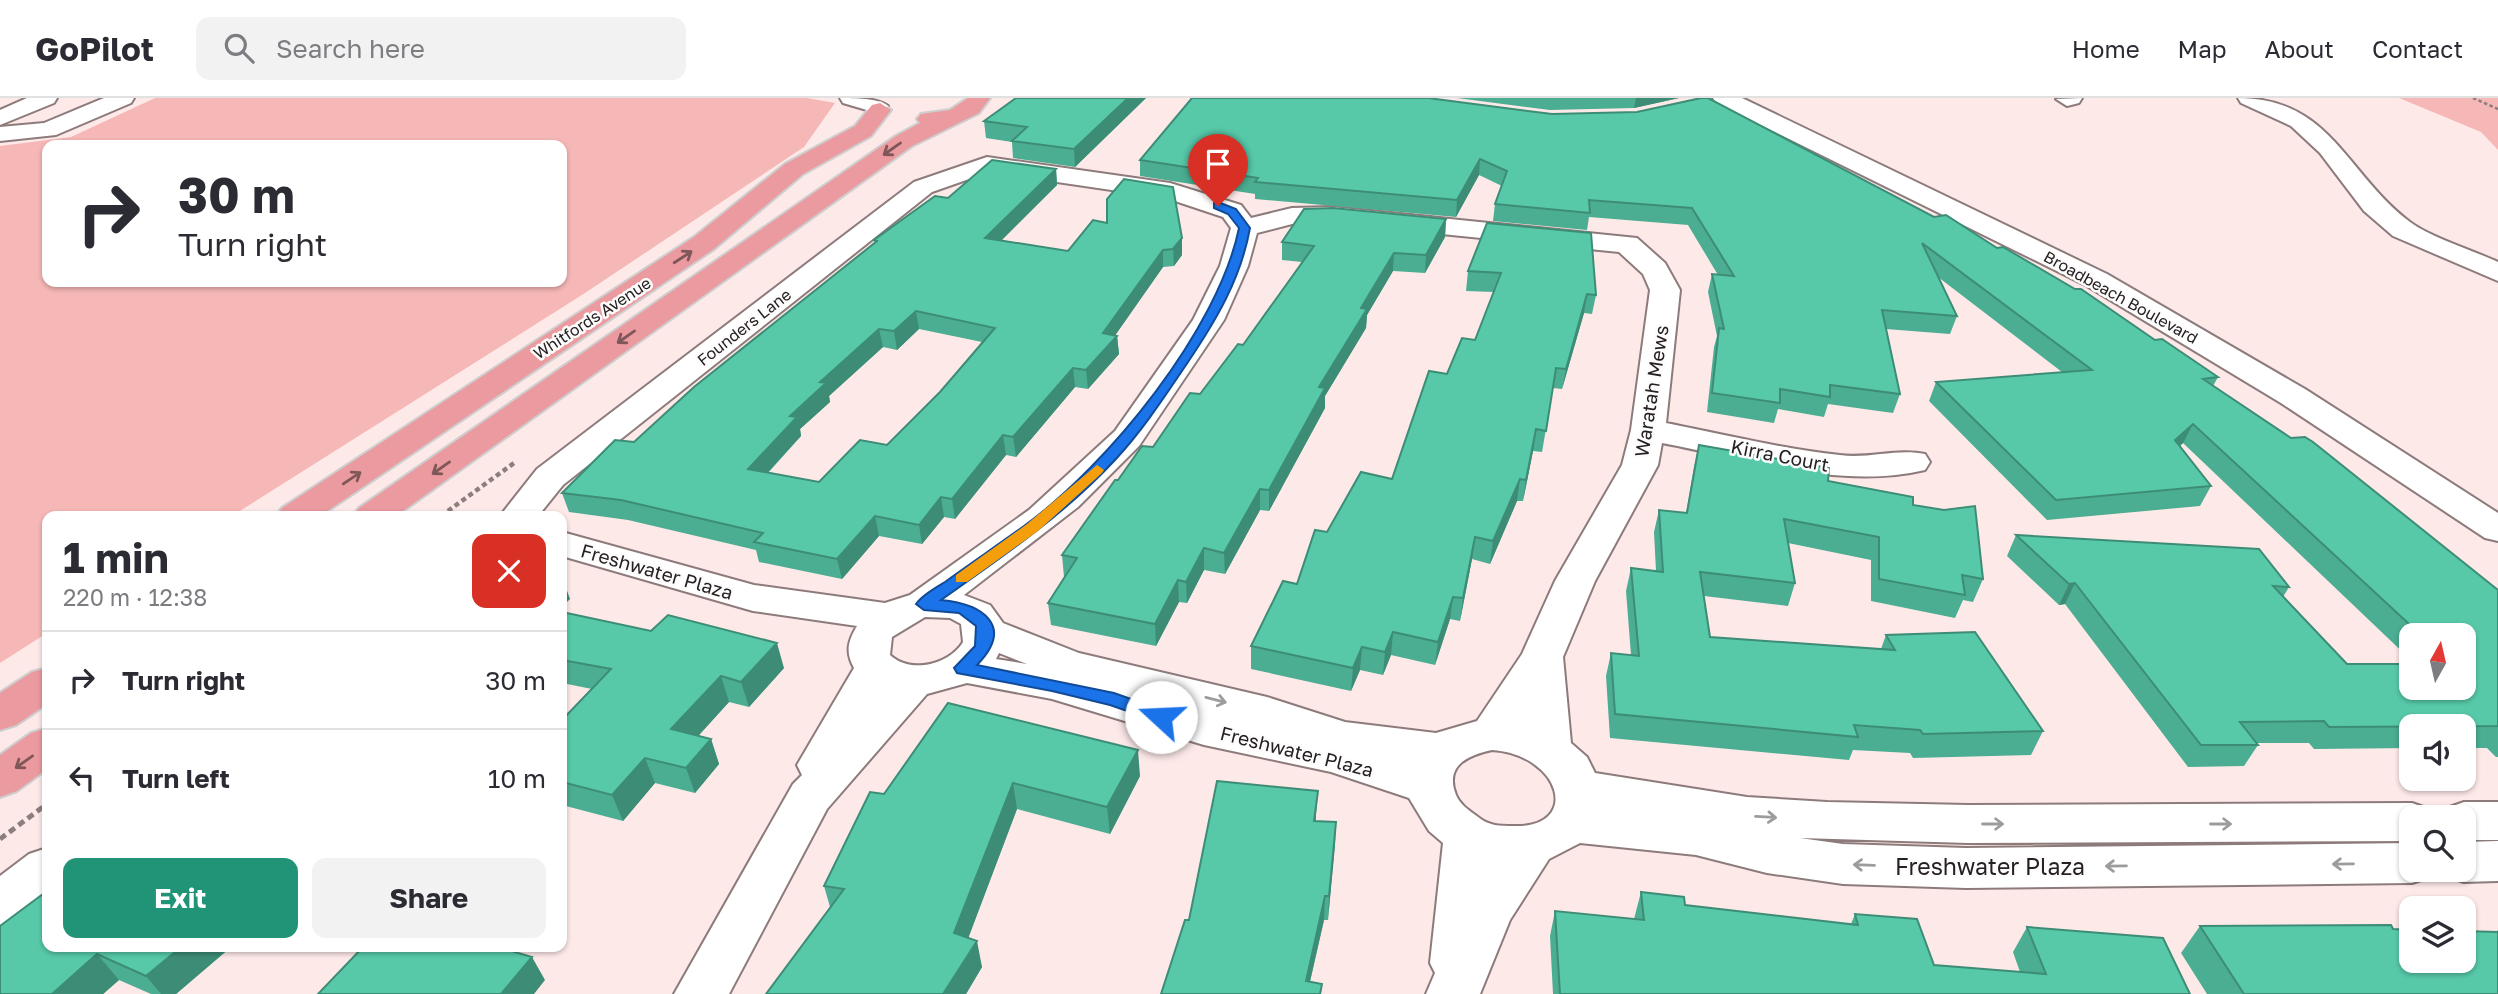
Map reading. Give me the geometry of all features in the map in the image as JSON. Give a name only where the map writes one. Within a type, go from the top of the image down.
[{"type":"main road","name":"Whitfords Avenue","points":[[379,511],[904,141],[974,107],[979,98]]},
{"type":"main road","points":[[879,105],[888,115],[917,120],[952,116]]},
{"type":"main road","name":"Whitfords Avenue","points":[[302,511],[704,243],[794,169],[863,131],[879,105]]},
{"type":"main road","points":[[0,714],[42,685]]},
{"type":"main road","points":[[0,779],[42,749]]},
{"type":"street","points":[[0,118],[46,98]]},
{"type":"street","points":[[0,134],[48,130],[123,98]]},
{"type":"street","points":[[852,98],[879,105]]},
{"type":"street","points":[[2249,98],[2299,121],[2329,148],[2373,205],[2403,230],[2498,272]]},
{"type":"street","name":"Broadbeach Boulevard","points":[[1719,99],[1945,203],[2097,280],[2292,396],[2493,523]]},
{"type":"street","name":"Founders Lane","points":[[523,511],[550,477],[923,187],[988,164],[1170,191],[1205,200],[1232,211],[1245,228]]},
{"type":"street","name":"Waratah Mews","points":[[1245,228],[1292,216],[1332,215],[1627,244],[1654,265],[1665,290],[1648,430],[1640,465],[1575,581],[1542,657],[1492,734]]},
{"type":"street","points":[[701,994],[895,642],[1033,528],[1110,458],[1141,421],[1214,314],[1240,254],[1245,228]]},
{"type":"street","name":"Kirra Court","points":[[1648,430],[1839,466],[1870,468],[1912,462]]},
{"type":"street","points":[[895,642],[940,678],[963,668],[984,648],[980,622],[1001,568],[1033,528]]},
{"type":"street","name":"Freshwater Plaza","points":[[567,545],[753,598],[811,623],[895,642],[951,604],[980,622],[1068,665],[1267,713],[1434,769]]},
{"type":"street","name":"Waratah Mews","points":[[1542,657],[1549,751]]},
{"type":"street","name":"Freshwater Plaza","points":[[963,668],[1101,697],[1203,729],[1335,756],[1434,769]]},
{"type":"street","points":[[1455,988],[1488,911],[1560,819],[1568,768],[1549,751],[1522,738],[1492,734],[1464,739],[1434,769],[1432,802],[1442,817],[1468,836],[1499,846],[1560,819]]},
{"type":"street","name":"Freshwater Plaza","points":[[1560,819],[1747,816],[1827,821],[1968,824],[2399,822]]},
{"type":"street","name":"Freshwater Plaza","points":[[1560,819],[1696,836],[1767,853],[1843,864],[1979,868],[2399,863]]},
{"type":"street","points":[[2476,821],[2498,821]]},
{"type":"street","points":[[1455,988],[1460,902],[1468,836]]},
{"type":"street","points":[[2476,862],[2498,862]]},
{"type":"street","points":[[0,904],[42,872]]},
{"type":"path","points":[[2473,98],[2498,109]]},
{"type":"path","points":[[0,839],[42,808]]},
{"type":"shaded area","points":[[155,98],[807,98],[835,103],[804,147],[585,293],[240,511],[42,511],[42,636],[0,663],[0,146],[42,141],[42,287],[567,287],[567,140],[47,140],[71,137]]},
{"type":"shaded area","points":[[2399,98],[2498,98],[2498,150],[2481,132]]},
{"type":"building","points":[[1016,98],[1128,98],[1074,149],[1012,141],[1027,127],[984,121]]},
{"type":"building","points":[[1192,98],[1428,98],[1552,114],[1637,112],[1708,98],[1934,217],[1946,215],[1997,248],[2003,247],[2075,289],[2081,289],[2155,340],[2162,339],[2218,377],[2203,379],[2291,438],[2305,437],[2313,442],[2498,590],[2498,726],[2476,726],[2476,714],[2399,714],[2399,727],[2329,727],[2324,721],[2240,722],[2258,745],[2201,745],[2075,583],[2069,584],[2016,535],[2259,549],[2289,587],[2273,586],[2347,664],[2399,664],[2399,700],[2476,700],[2476,623],[2408,623],[2193,424],[2175,440],[2211,486],[2056,500],[1936,382],[2092,370],[1922,243],[1957,316],[1882,310],[1900,394],[1830,385],[1830,397],[1780,389],[1780,403],[1712,393],[1719,328],[1724,329],[1712,274],[1734,276],[1692,208],[1589,200],[1590,213],[1495,204],[1507,171],[1480,159],[1457,200],[1255,182],[1258,178],[1140,160]]},
{"type":"building","points":[[992,160],[1056,169],[985,238],[1068,251],[1093,220],[1107,223],[1107,199],[1124,179],[1173,187],[1182,238],[1173,249],[1163,250],[1103,333],[1117,336],[1086,370],[1073,368],[1013,437],[1003,435],[952,499],[941,497],[919,525],[875,516],[837,559],[754,542],[763,533],[621,500],[562,493],[615,440],[634,442],[694,387],[877,241],[874,240],[935,196],[948,198]],"holes":[[[916,311],[995,328],[940,392],[887,445],[860,440],[819,482],[748,469],[797,417],[790,416],[826,383],[820,382],[879,329],[894,331]]]},
{"type":"building","points":[[1333,208],[1446,219],[1426,255],[1394,253],[1361,308],[1367,309],[1319,387],[1325,388],[1269,490],[1260,489],[1224,553],[1204,548],[1186,582],[1178,580],[1155,624],[1048,603],[1077,558],[1062,555],[1115,480],[1118,480],[1142,446],[1153,447],[1190,393],[1200,394],[1238,344],[1243,345],[1314,246],[1282,242],[1304,209]]},
{"type":"building","points":[[1487,223],[1591,233],[1596,295],[1587,294],[1566,369],[1556,368],[1546,431],[1536,429],[1526,480],[1520,479],[1493,541],[1475,537],[1463,598],[1453,597],[1438,642],[1393,632],[1385,652],[1362,647],[1353,668],[1251,646],[1283,581],[1297,584],[1315,530],[1327,532],[1361,472],[1392,479],[1429,371],[1447,374],[1462,338],[1475,340],[1501,273],[1468,271]]},
{"type":"building","points":[[1699,445],[1829,468],[1828,481],[1913,497],[1913,505],[1944,510],[1975,506],[1983,579],[1962,575],[1965,595],[1879,579],[1879,537],[1784,519],[1795,583],[1700,572],[1710,637],[1895,650],[1886,635],[1975,632],[2043,731],[1923,734],[1920,730],[1854,725],[1858,737],[1615,714],[1611,653],[1639,656],[1631,568],[1663,572],[1659,510],[1687,513]]},
{"type":"building","points":[[567,613],[651,631],[668,615],[777,643],[741,682],[721,676],[671,729],[711,739],[686,768],[645,758],[612,795],[567,783],[567,715],[611,669],[567,661]]},
{"type":"building","points":[[948,703],[1138,750],[1107,807],[1013,783],[954,933],[977,941],[943,994],[766,994],[844,889],[824,886],[870,792],[884,794]]},
{"type":"building","points":[[1217,781],[1318,791],[1314,821],[1336,822],[1329,896],[1325,896],[1306,981],[1322,984],[1320,994],[1161,994],[1185,920],[1189,920]]},
{"type":"building","points":[[1641,892],[1684,897],[1685,905],[1858,925],[1855,914],[1917,919],[1934,965],[2046,974],[2027,927],[2163,938],[2190,994],[1560,994],[1555,911],[1644,920]]},
{"type":"building","points":[[42,895],[42,952],[175,952],[146,976],[97,954],[52,994],[0,994],[0,926]]},
{"type":"building","points":[[2391,925],[2393,929],[2399,929],[2399,973],[2476,973],[2476,931],[2498,932],[2498,994],[2244,994],[2200,926]]},
{"type":"building","points":[[358,952],[515,952],[532,957],[501,994],[318,994]]},
{"type":"slow traffic","points":[[962,578],[1033,528],[1097,470]]},
{"type":"route","points":[[1161,717],[1114,700],[1052,684],[963,668],[984,648],[987,632],[984,623],[973,612],[951,604],[924,604],[1033,528],[1110,458],[1141,421],[1214,314],[1240,254],[1245,228],[1232,211],[1218,206]]}]
